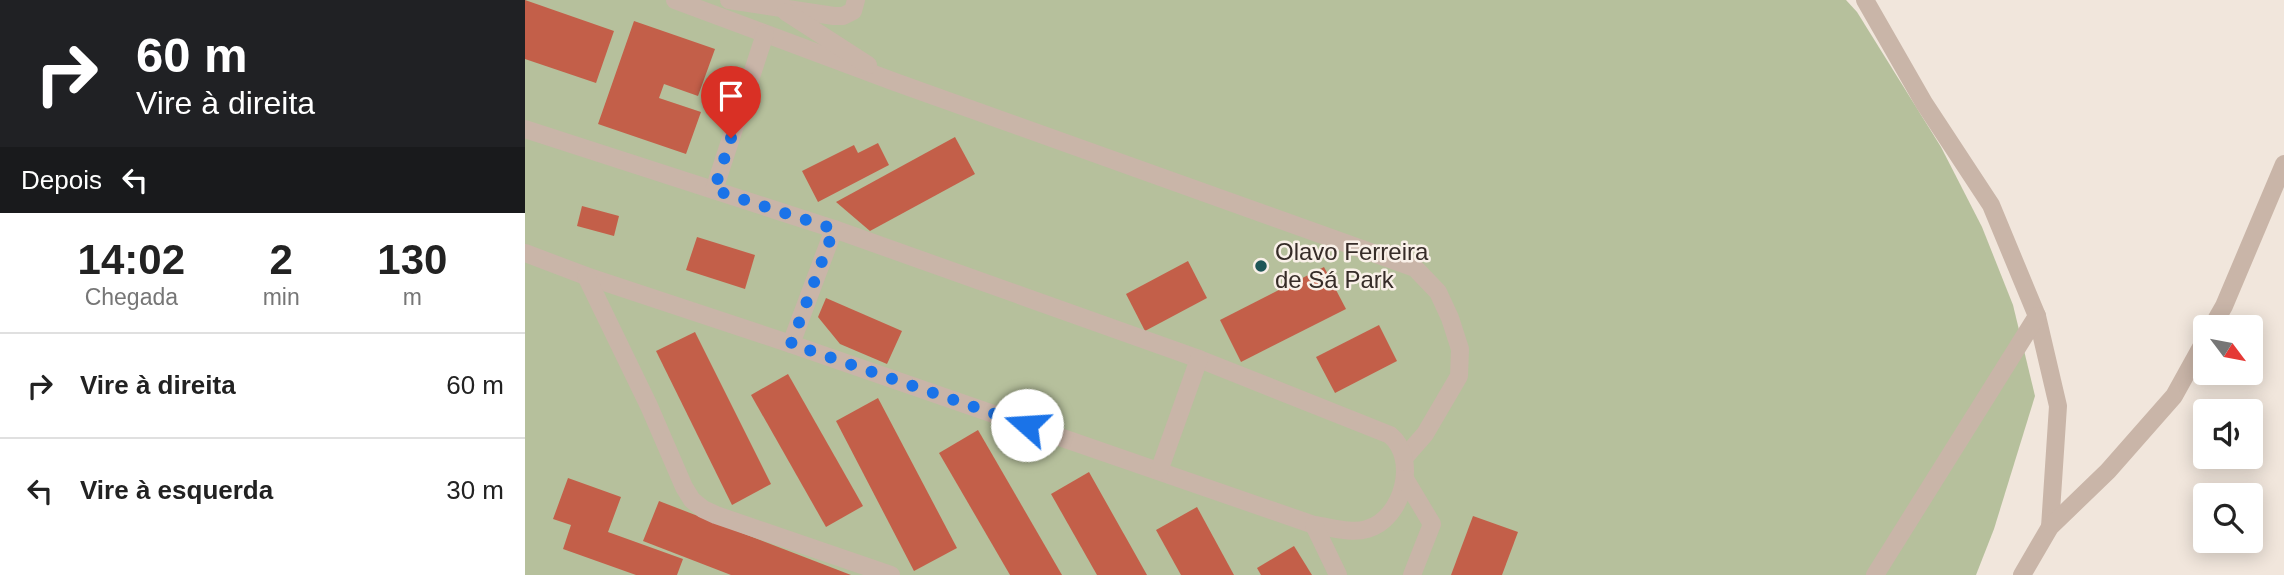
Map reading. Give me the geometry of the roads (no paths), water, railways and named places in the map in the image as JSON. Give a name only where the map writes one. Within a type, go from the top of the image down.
[{"type":"street","points":[[675,0],[895,82],[1415,268],[1438,292],[1450,318],[1460,349],[1459,376],[1425,434],[1404,458]]},
{"type":"street","points":[[729,0],[843,16],[853,11],[856,0]]},
{"type":"street","points":[[1865,0],[1924,103],[1991,205],[2036,316],[2058,406],[2050,527]]},
{"type":"street","points":[[781,8],[895,82]]},
{"type":"street","points":[[714,190],[765,34]]},
{"type":"street","points":[[525,129],[834,229],[1199,359],[1390,435],[1397,441],[1404,458],[1405,479],[1398,500],[1387,517],[1370,528],[1360,531],[1314,525],[525,253]]},
{"type":"street","points":[[2219,315],[2284,164]]},
{"type":"street","points":[[791,344],[834,229]]},
{"type":"street","points":[[586,276],[692,500],[703,509],[716,514],[891,575]]},
{"type":"street","points":[[1875,575],[2036,316]]},
{"type":"street","points":[[1159,471],[1199,359]]},
{"type":"street","points":[[2022,575],[2050,527],[2108,471],[2174,396],[2193,362]]},
{"type":"street","points":[[1405,479],[1432,524],[1412,575]]},
{"type":"street","points":[[1314,525],[1338,575]]},
{"type":"place","name":"Olavo Ferreira de Sá Park","points":[[1261,266]]}]
